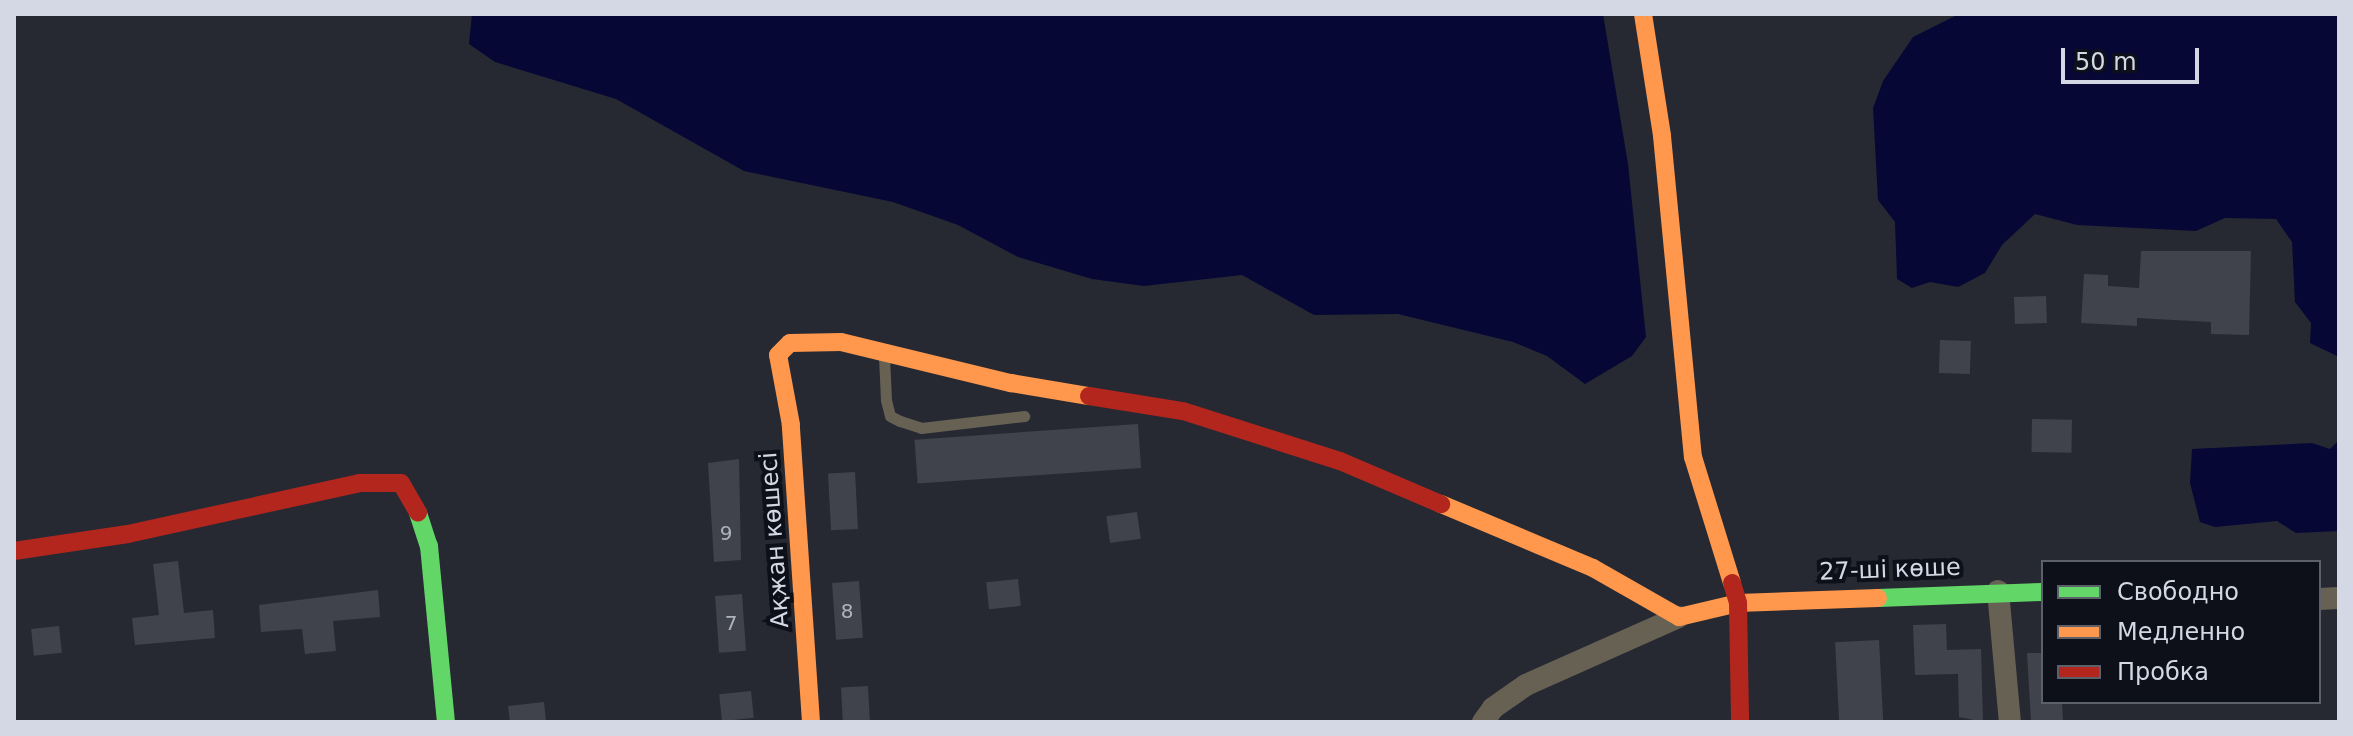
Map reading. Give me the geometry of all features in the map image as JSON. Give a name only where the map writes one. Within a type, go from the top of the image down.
[{"type":"street","points":[[1643,14],[1662,136],[1693,457],[1738,603],[1740,722]]},
{"type":"street","name":"Ақжан көшесі","points":[[811,722],[791,425],[778,355],[790,343],[841,342],[883,352]]},
{"type":"street","points":[[883,352],[1011,383],[1183,411],[1340,461],[1593,568],[1679,617]]},
{"type":"street","points":[[14,551],[128,534],[359,483],[401,483],[413,498],[429,546],[446,722]]},
{"type":"street","points":[[1998,591],[2010,722]]},
{"type":"street","name":"27-ші көше","points":[[1679,617],[1738,603],[1998,591],[2041,592]]},
{"type":"street","points":[[1483,722],[1493,708],[1526,685],[1679,617]]},
{"type":"lane","points":[[883,352],[889,377],[886,400],[890,416],[900,421],[921,428],[1024,416]]},
{"type":"shaded area","points":[[472,14],[1603,14],[1628,164],[1646,337],[1632,356],[1585,384],[1547,356],[1513,342],[1398,314],[1314,315],[1242,275],[1144,286],[1092,279],[1018,257],[958,225],[893,202],[744,171],[616,99],[495,62],[469,44]]},
{"type":"shaded area","points":[[1959,14],[2339,14],[2339,357],[2310,343],[2311,323],[2295,302],[2292,242],[2276,219],[2225,218],[2196,231],[2077,225],[2035,214],[2002,245],[1985,273],[1958,287],[1930,282],[1912,288],[1897,279],[1895,222],[1878,200],[1873,108],[1883,81],[1913,37]]},
{"type":"shaded area","points":[[2339,440],[2339,531],[2296,533],[2277,521],[2215,527],[2200,522],[2190,483],[2192,449],[2312,443],[2330,449]]},
{"type":"building","points":[[2141,251],[2251,251],[2249,335],[2211,334],[2211,322],[2137,318],[2137,326],[2081,323],[2084,274],[2108,275],[2108,286],[2139,288]]},
{"type":"building","points":[[2046,296],[2047,323],[2015,324],[2014,297]]},
{"type":"building","points":[[1940,340],[1971,341],[1970,374],[1939,373]]},
{"type":"building","points":[[2032,419],[2072,420],[2071,453],[2031,452]]},
{"type":"building","points":[[1138,424],[1141,468],[918,484],[915,440]]},
{"type":"building","points":[[739,459],[741,560],[714,562],[708,463]]},
{"type":"building","points":[[855,472],[858,529],[831,530],[828,473]]},
{"type":"building","points":[[1137,512],[1141,539],[1110,543],[1106,516]]},
{"type":"building","points":[[178,561],[184,613],[213,610],[215,638],[135,645],[132,618],[159,615],[153,564]]},
{"type":"building","points":[[1018,579],[1021,606],[989,609],[986,582]]},
{"type":"building","points":[[859,581],[863,638],[836,640],[832,583]]},
{"type":"building","points":[[378,590],[380,617],[333,621],[336,651],[305,654],[302,629],[261,632],[259,605]]},
{"type":"building","points":[[742,594],[746,651],[719,653],[715,596]]},
{"type":"building","points":[[1946,624],[1947,650],[1981,649],[1983,722],[1959,717],[1958,674],[1915,675],[1913,625]]},
{"type":"building","points":[[59,626],[62,653],[34,656],[31,629]]},
{"type":"building","points":[[1879,640],[1883,722],[1839,722],[1835,642]]},
{"type":"building","points":[[2027,653],[2041,653],[2041,704],[2062,704],[2063,722],[2031,722]]},
{"type":"building","points":[[868,686],[870,722],[843,722],[841,687]]},
{"type":"building","points":[[751,691],[754,718],[722,721],[719,694]]},
{"type":"building","points":[[544,702],[546,722],[510,722],[508,706]]},
{"type":"traffic: fast","points":[[418,513],[429,546],[446,722]]},
{"type":"traffic: fast","points":[[1878,598],[2041,592]]},
{"type":"traffic: slow","points":[[1643,14],[1662,136],[1693,457],[1732,583]]},
{"type":"traffic: slow","points":[[811,722],[791,425],[778,355],[790,343],[841,342],[1011,383],[1089,396]]},
{"type":"traffic: slow","points":[[1441,504],[1593,568],[1679,617],[1738,603],[1878,598]]},
{"type":"traffic: jam","points":[[1089,396],[1183,411],[1340,461],[1441,504]]},
{"type":"traffic: jam","points":[[14,551],[128,534],[359,483],[401,483],[418,513]]},
{"type":"traffic: jam","points":[[1732,583],[1738,603],[1740,722]]}]
